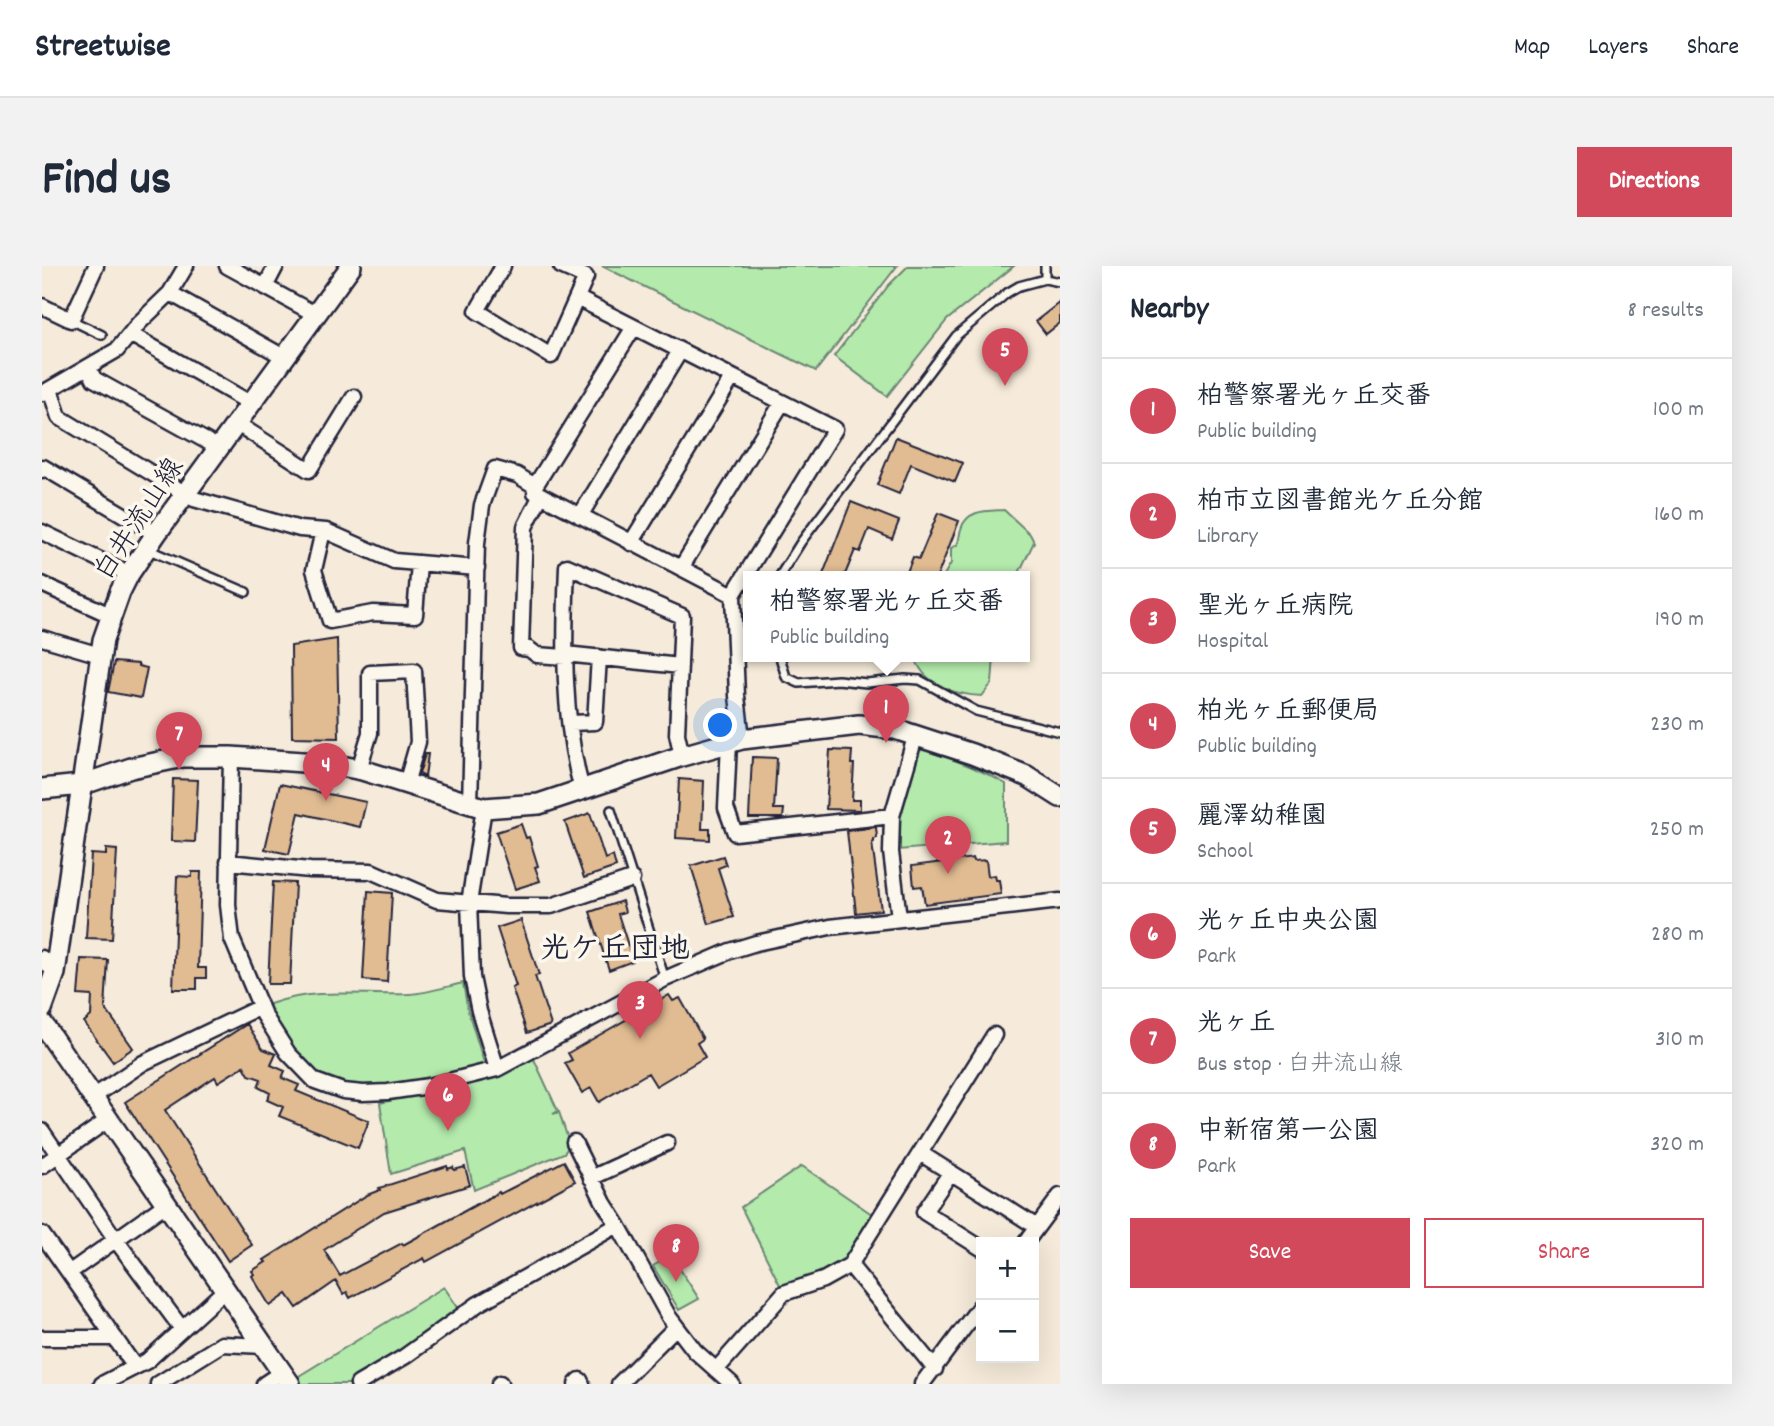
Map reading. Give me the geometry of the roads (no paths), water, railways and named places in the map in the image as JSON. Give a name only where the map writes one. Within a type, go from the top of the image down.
[{"type":"street","points":[[42,306],[71,320],[96,266]]},
{"type":"street","points":[[186,266],[170,293],[117,350],[46,391],[59,417],[194,499],[300,529],[323,531],[394,561],[477,568]]},
{"type":"street","points":[[227,266],[315,314]]},
{"type":"street","points":[[265,287],[276,266]]},
{"type":"street","name":"白井流山線","points":[[42,1009],[55,973],[100,655],[110,615],[129,573],[250,402],[351,266]]},
{"type":"street","points":[[503,266],[477,311],[551,356],[586,277],[561,266]]},
{"type":"street","points":[[170,293],[284,357]]},
{"type":"street","points":[[577,298],[835,429],[748,571]]},
{"type":"street","points":[[634,327],[538,491],[525,527],[521,648],[529,649],[537,655],[598,657],[680,666]]},
{"type":"street","points":[[130,334],[250,402]]},
{"type":"street","points":[[580,516],[680,351]]},
{"type":"street","points":[[89,368],[94,379],[219,448]]},
{"type":"street","points":[[631,543],[732,378]]},
{"type":"street","points":[[236,423],[309,470],[354,397]]},
{"type":"street","points":[[681,568],[782,403]]},
{"type":"street","points":[[42,470],[43,467],[151,542]]},
{"type":"street","points":[[497,1069],[472,977],[469,903],[477,806],[477,568],[482,505],[495,468],[517,475],[580,516],[733,595]]},
{"type":"street","points":[[323,531],[314,570],[330,621],[373,613],[415,615],[419,563]]},
{"type":"street","points":[[42,532],[129,573]]},
{"type":"street","points":[[582,790],[573,758],[565,655],[567,566],[682,616],[677,734],[682,757]]},
{"type":"street","points":[[743,579],[733,595],[736,741],[726,808],[735,833],[892,816]]},
{"type":"street","points":[[42,584],[110,615]]},
{"type":"street","points":[[42,638],[100,655]]},
{"type":"street","points":[[570,723],[595,722],[598,657]]},
{"type":"street","points":[[359,769],[370,733],[370,673],[414,671],[418,741],[406,784]]},
{"type":"street","points":[[42,789],[81,785],[159,761],[183,757],[231,757],[331,764],[359,769],[477,806],[539,804],[736,741],[859,725],[916,734],[1027,776],[1060,797]]},
{"type":"street","points":[[899,918],[891,852],[892,816],[916,734]]},
{"type":"street","points":[[231,757],[228,905],[232,939],[260,1007],[288,1053],[314,1082],[343,1091],[363,1093],[402,1090],[497,1069],[665,979],[730,951],[756,943],[830,927],[1060,901]]},
{"type":"street","points":[[228,862],[310,870],[371,871],[437,900],[469,903],[551,906],[632,878]]},
{"type":"street","points":[[42,958],[55,973]]},
{"type":"street","points":[[93,1097],[143,1063],[260,1007]]},
{"type":"street","points":[[42,1023],[286,1378],[264,1384]]},
{"type":"street","points":[[716,1370],[784,1293],[823,1280],[850,1265],[994,1035]]},
{"type":"street","points":[[42,1166],[108,1120]]},
{"type":"street","points":[[42,1131],[116,1240],[182,1329]]},
{"type":"street","points":[[574,1142],[604,1203],[676,1327],[695,1351],[732,1384]]},
{"type":"street","points":[[591,1178],[667,1143]]},
{"type":"street","points":[[920,1153],[1037,1227]]},
{"type":"street","points":[[950,1172],[924,1212],[976,1245]]},
{"type":"street","points":[[1030,1237],[1060,1196]]},
{"type":"street","points":[[70,1272],[166,1204]]},
{"type":"street","points":[[358,1384],[404,1357],[478,1304],[618,1225]]},
{"type":"street","points":[[43,1238],[70,1272],[135,1367]]},
{"type":"street","points":[[850,1265],[935,1369]]},
{"type":"street","points":[[102,1384],[147,1361],[225,1290]]},
{"type":"street","points":[[922,1384],[976,1312]]},
{"type":"street","points":[[619,1384],[676,1327]]},
{"type":"street","points":[[42,1338],[115,1338]]},
{"type":"street","points":[[158,1384],[222,1344],[264,1346]]},
{"type":"street","points":[[576,1384],[580,1380],[582,1384]]},
{"type":"lane","points":[[1045,266],[1045,279]]},
{"type":"lane","points":[[783,571],[801,542],[957,336],[1007,293],[1033,280],[1060,282]]},
{"type":"lane","points":[[71,320],[102,335]]},
{"type":"lane","points":[[151,542],[246,592]]},
{"type":"lane","points":[[782,662],[786,677],[799,683],[920,680],[976,711],[1060,732]]},
{"type":"lane","points":[[611,810],[665,979]]},
{"type":"place","name":"麗澤幼稚園","points":[[1005,386]]},
{"type":"place","name":"柏警察署光ヶ丘交番","points":[[886,743]]},
{"type":"place","name":"光ヶ丘","points":[[179,770]]},
{"type":"place","name":"柏光ヶ丘郵便局","points":[[326,801]]},
{"type":"place","name":"柏市立図書館光ケ丘分館","points":[[948,874]]},
{"type":"place","name":"聖光ヶ丘病院","points":[[640,1039]]},
{"type":"place","name":"光ヶ丘中央公園","points":[[448,1131]]},
{"type":"place","name":"中新宿第一公園","points":[[676,1282]]},
{"type":"district","name":"光ケ丘団地","points":[[615,947]]}]
